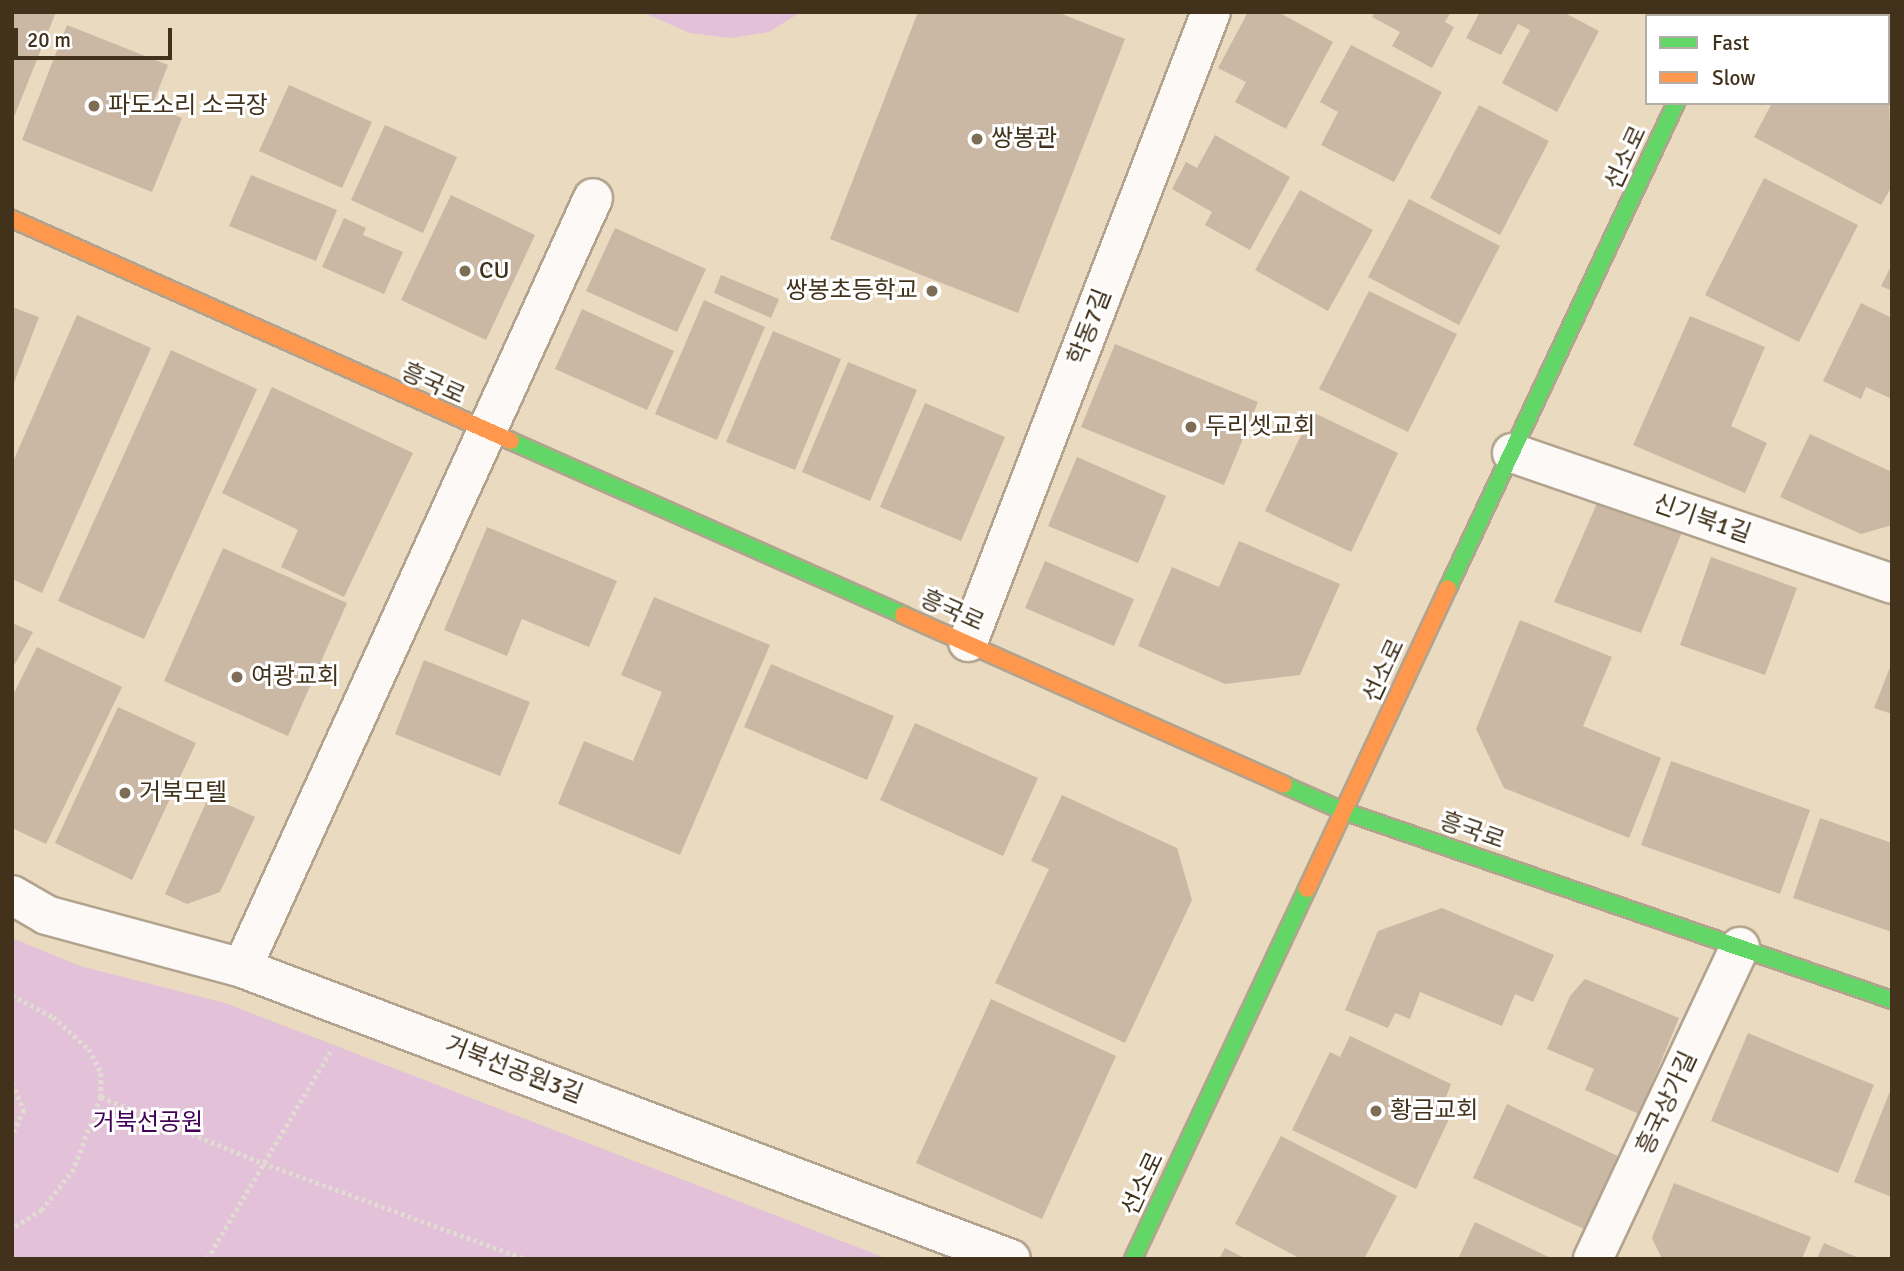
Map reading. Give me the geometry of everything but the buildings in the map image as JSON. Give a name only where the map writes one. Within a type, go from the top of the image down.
[{"type":"street","name":"학동7길","points":[[968,642],[1211,12]]},
{"type":"street","name":"선소로","points":[[1133,1259],[1675,105]]},
{"type":"street","points":[[242,968],[593,198]]},
{"type":"street","name":"흥국로","points":[[12,219],[485,433],[968,642],[1343,811],[1892,1000]]},
{"type":"street","name":"신기북1길","points":[[1512,453],[1892,584]]},
{"type":"street","name":"거북선공원3길","points":[[12,895],[46,915],[242,968],[1011,1259]]},
{"type":"street","name":"흥국상가길","points":[[1597,1258],[1740,947]]},
{"type":"path","points":[[12,995],[53,1017],[89,1049],[101,1073],[101,1097],[74,1168],[41,1210],[12,1229]]},
{"type":"path","points":[[207,1259],[356,1010]]},
{"type":"path","points":[[12,1083],[24,1110],[12,1137]]},
{"type":"path","points":[[101,1097],[263,1163],[525,1259]]},
{"type":"green space","points":[[642,12],[801,12],[769,32],[730,38],[690,33]]},
{"type":"green space","name":"거북선공원","points":[[12,938],[80,966],[225,1003],[888,1259],[12,1259]]},
{"type":"traffic: fast","points":[[1448,588],[1675,105]]},
{"type":"traffic: fast","points":[[511,441],[903,615]]},
{"type":"traffic: fast","points":[[1284,785],[1343,811],[1892,1000]]},
{"type":"traffic: fast","points":[[1133,1259],[1307,889]]},
{"type":"traffic: slow","points":[[12,219],[511,441]]},
{"type":"traffic: slow","points":[[1307,889],[1448,588]]},
{"type":"traffic: slow","points":[[903,615],[1284,785]]},
{"type":"place","name":"파도소리 소극장","points":[[94,106]]},
{"type":"place","name":"쌍봉관","points":[[977,139]]},
{"type":"place","name":"CU","points":[[465,271]]},
{"type":"place","name":"쌍봉초등학교","points":[[932,291]]},
{"type":"place","name":"두리셋교회","points":[[1191,427]]},
{"type":"place","name":"여광교회","points":[[237,677]]},
{"type":"place","name":"거북모텔","points":[[125,793]]},
{"type":"place","name":"황금교회","points":[[1376,1111]]}]
